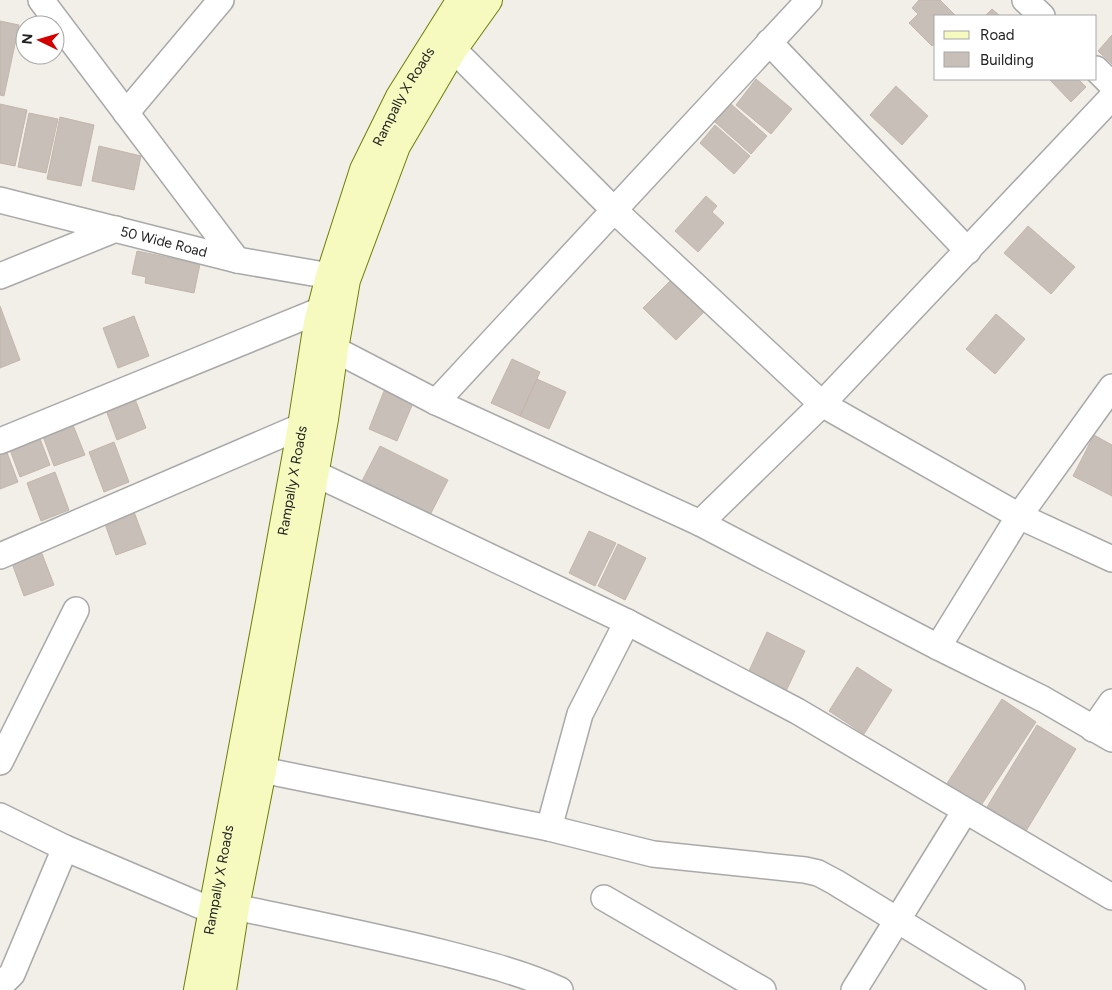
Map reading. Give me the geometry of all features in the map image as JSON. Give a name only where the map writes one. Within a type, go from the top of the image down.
[{"type":"main road","points":[[222,990],[224,909],[262,770],[324,418],[346,280],[396,146],[454,49],[488,0]]},
{"type":"main road","name":"Rampally X Roads","points":[[198,990],[224,909],[321,310],[364,170],[400,97],[456,2]]},
{"type":"street","points":[[126,113],[221,0]]},
{"type":"street","points":[[436,402],[809,0]]},
{"type":"street","points":[[1025,0],[1041,15]]},
{"type":"street","points":[[41,1],[238,260]]},
{"type":"street","points":[[769,42],[968,251]]},
{"type":"street","points":[[454,49],[614,210],[822,404],[1019,516],[1112,559]]},
{"type":"street","points":[[1097,71],[1112,86]]},
{"type":"street","points":[[700,523],[822,404],[1112,98]]},
{"type":"street","name":"50 Wide Road","points":[[0,200],[238,260],[330,276]]},
{"type":"street","points":[[0,276],[116,229]]},
{"type":"street","points":[[0,442],[321,310]]},
{"type":"street","points":[[334,349],[436,402],[700,523],[938,647],[1043,699],[1103,734],[1112,702]]},
{"type":"street","points":[[938,647],[1019,516],[1112,386]]},
{"type":"street","points":[[0,556],[302,426]]},
{"type":"street","points":[[314,473],[627,622],[797,711],[1112,897]]},
{"type":"street","points":[[0,762],[76,610]]},
{"type":"street","points":[[549,828],[580,714],[627,622]]},
{"type":"street","points":[[262,770],[549,828],[653,854],[818,873],[1012,990]]},
{"type":"street","points":[[854,990],[965,811]]},
{"type":"street","points":[[0,816],[65,848],[224,909],[412,945],[498,967],[545,987]]},
{"type":"street","points":[[0,982],[6,980],[12,974],[65,848]]},
{"type":"street","points":[[604,898],[763,990]]},
{"type":"building","points":[[919,0],[940,0],[955,15],[934,15],[934,44],[932,46],[909,23],[918,14],[912,8]]},
{"type":"building","points":[[992,9],[999,15],[986,15]]},
{"type":"building","points":[[0,21],[15,24],[15,44],[4,96],[0,95]]},
{"type":"building","points":[[1112,35],[1112,64],[1098,51]]},
{"type":"building","points":[[756,79],[792,109],[771,134],[736,105]]},
{"type":"building","points":[[1050,80],[1079,80],[1086,87],[1071,102]]},
{"type":"building","points":[[896,86],[928,116],[902,145],[870,115]]},
{"type":"building","points":[[0,104],[27,110],[15,166],[0,163]]},
{"type":"building","points":[[731,104],[767,136],[751,154],[715,122]]},
{"type":"building","points":[[29,113],[58,119],[46,173],[18,167]]},
{"type":"building","points":[[60,117],[94,125],[81,186],[47,179]]},
{"type":"building","points":[[715,125],[750,156],[734,174],[700,143]]},
{"type":"building","points":[[99,146],[141,156],[134,190],[92,181]]},
{"type":"building","points":[[706,196],[717,206],[712,212],[724,223],[698,252],[675,231]]},
{"type":"building","points":[[1028,226],[1075,267],[1051,294],[1004,253]]},
{"type":"building","points":[[137,251],[200,264],[194,293],[145,283],[146,277],[132,274]]},
{"type":"building","points":[[676,275],[705,311],[676,340],[643,308]]},
{"type":"building","points":[[0,306],[20,360],[0,368]]},
{"type":"building","points":[[996,314],[1025,339],[995,374],[966,349]]},
{"type":"building","points":[[134,316],[149,356],[118,368],[103,328]]},
{"type":"building","points":[[512,359],[540,372],[520,416],[491,403]]},
{"type":"building","points":[[537,379],[566,392],[549,429],[520,416]]},
{"type":"building","points":[[132,391],[146,428],[117,440],[103,402]]},
{"type":"building","points":[[384,391],[413,403],[397,441],[369,429]]},
{"type":"building","points":[[69,415],[85,455],[54,466],[39,426]]},
{"type":"building","points":[[36,428],[50,465],[20,477],[6,439]]},
{"type":"building","points":[[1094,435],[1112,445],[1112,496],[1073,476]]},
{"type":"building","points":[[3,442],[18,482],[0,489],[0,443]]},
{"type":"building","points":[[114,442],[129,482],[104,492],[89,452]]},
{"type":"building","points":[[380,446],[448,480],[429,517],[361,483]]},
{"type":"building","points":[[55,472],[69,510],[41,521],[27,483]]},
{"type":"building","points":[[133,509],[146,544],[116,555],[104,521]]},
{"type":"building","points":[[589,531],[616,543],[595,586],[569,573]]},
{"type":"building","points":[[618,544],[646,558],[625,600],[598,586]]},
{"type":"building","points":[[39,546],[54,585],[24,596],[10,558]]},
{"type":"building","points":[[767,632],[805,651],[786,691],[748,673]]},
{"type":"building","points":[[857,667],[892,690],[864,734],[829,711]]},
{"type":"building","points":[[1002,699],[1036,722],[980,807],[946,785]]},
{"type":"building","points":[[1037,725],[1076,749],[1026,831],[987,807]]}]
